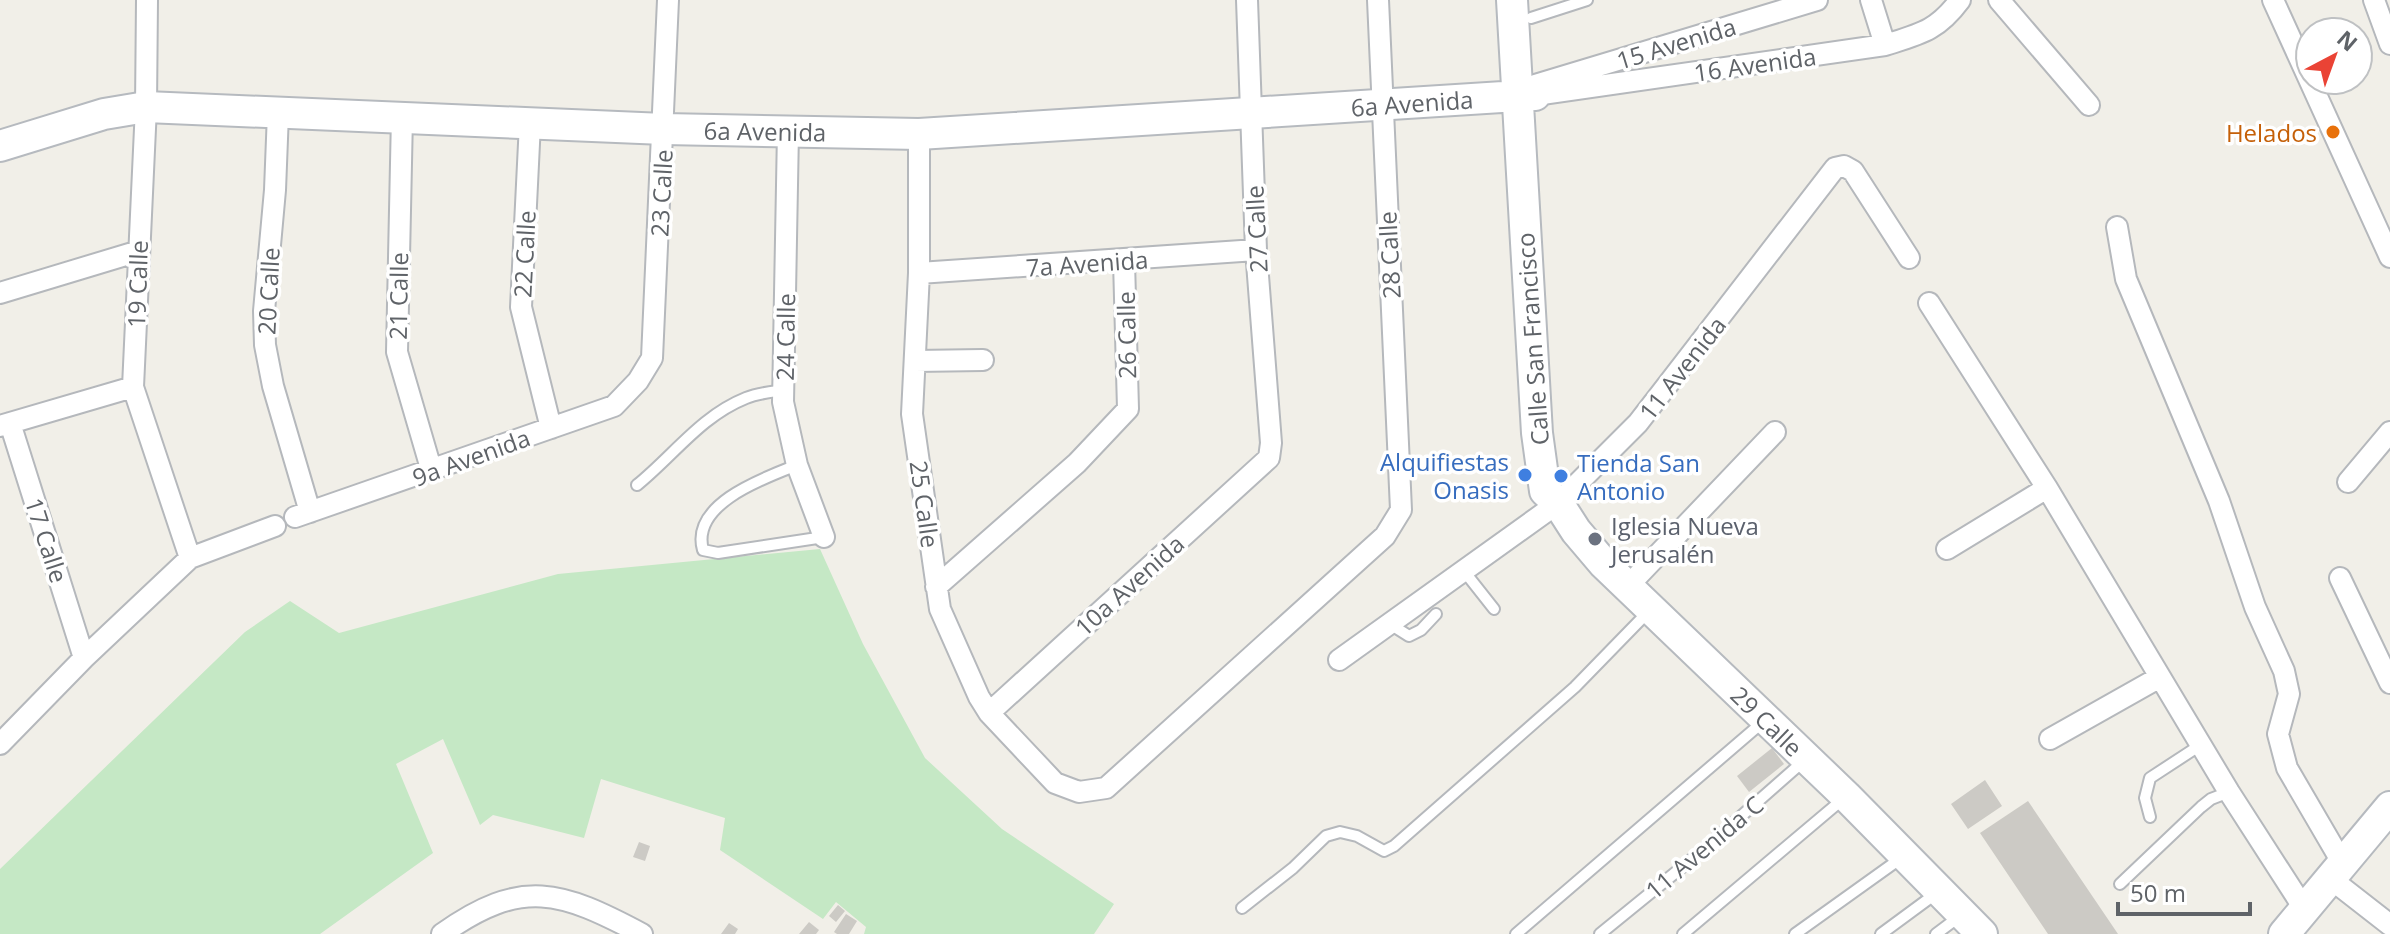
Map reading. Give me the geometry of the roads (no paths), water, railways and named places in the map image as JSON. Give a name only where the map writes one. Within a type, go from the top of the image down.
[{"type":"street","name":"19 Calle","points":[[147,0],[146,107],[133,387],[190,558]]},
{"type":"street","name":"23 Calle","points":[[638,381],[652,358],[668,0]]},
{"type":"street","name":"27 Calle","points":[[1247,0],[1256,250],[1271,443],[1269,458]]},
{"type":"street","name":"28 Calle","points":[[1106,788],[1385,536],[1401,510],[1378,0]]},
{"type":"street","name":"15 Avenida","points":[[1528,92],[1817,0]]},
{"type":"street","points":[[1871,0],[1885,45]]},
{"type":"street","name":"16 Avenida","points":[[1528,92],[1885,45],[1927,32],[1946,19],[1960,0]]},
{"type":"street","points":[[1999,0],[2089,105]]},
{"type":"street","points":[[2273,0],[2390,257]]},
{"type":"street","points":[[2374,0],[2390,44]]},
{"type":"street","name":"Calle San Francisco","points":[[1524,6],[1537,433],[1545,491],[1558,503]]},
{"type":"street","name":"6a Avenida","points":[[0,146],[104,114],[146,107],[664,129],[919,134],[1383,106],[1528,92]]},
{"type":"street","name":"20 Calle","points":[[278,113],[275,190],[264,311],[265,345],[302,514]]},
{"type":"street","name":"21 Calle","points":[[402,116],[397,352],[432,472]]},
{"type":"street","name":"22 Calle","points":[[530,123],[521,307],[551,428]]},
{"type":"street","name":"24 Calle","points":[[788,131],[783,402],[797,465],[824,537]]},
{"type":"street","name":"25 Calle","points":[[919,134],[919,273],[912,414],[940,609],[989,713],[1055,783],[1079,792],[1106,788]]},
{"type":"street","name":"11 Avenida","points":[[1339,660],[1558,503],[1638,423],[1835,168],[1844,166],[1853,171],[1909,258]]},
{"type":"street","points":[[2117,227],[2126,279],[2219,501],[2255,607],[2284,671],[2289,694],[2278,734],[2287,768],[2337,871],[2390,925]]},
{"type":"street","name":"7a Avenida","points":[[919,273],[1256,250]]},
{"type":"street","points":[[0,293],[139,251]]},
{"type":"street","name":"26 Calle","points":[[936,587],[1077,463],[1128,409],[1124,261]]},
{"type":"street","points":[[1929,303],[2047,488],[2229,792],[2305,910]]},
{"type":"street","points":[[915,361],[983,360]]},
{"type":"street","name":"9a Avenida","points":[[302,514],[432,472],[614,406],[638,381]]},
{"type":"street","points":[[5,424],[133,387]]},
{"type":"street","name":"17 Calle","points":[[5,424],[84,658]]},
{"type":"street","points":[[1627,587],[1775,432]]},
{"type":"street","points":[[2348,482],[2389,435]]},
{"type":"street","name":"10a Avenida","points":[[989,713],[1269,458]]},
{"type":"street","points":[[1947,549],[2047,488]]},
{"type":"street","name":"29 Calle","points":[[1558,503],[1576,531],[1627,587],[1906,854],[1972,924]]},
{"type":"street","points":[[0,744],[84,658],[190,558],[275,526]]},
{"type":"street","points":[[2340,578],[2390,683]]},
{"type":"street","points":[[2050,739],[2160,677]]},
{"type":"street","points":[[2284,934],[2390,807]]},
{"type":"street","points":[[442,934],[487,906],[517,897],[549,896],[579,902],[642,934]]},
{"type":"lane","points":[[1524,6],[1587,0]]},
{"type":"lane","points":[[637,485],[712,416],[749,397],[784,390]]},
{"type":"lane","points":[[797,465],[751,483],[725,502],[704,521],[700,538],[703,550],[718,553],[824,537]]},
{"type":"lane","points":[[1464,571],[1494,609]]},
{"type":"lane","points":[[1242,908],[1293,868],[1326,836],[1340,832],[1357,836],[1384,851],[1394,846],[1575,687],[1651,610]]},
{"type":"lane","points":[[1390,624],[1409,636],[1421,630],[1436,614]]},
{"type":"lane","points":[[1516,934],[1766,719]]},
{"type":"lane","points":[[2150,817],[2145,798],[2150,778],[2202,744]]},
{"type":"lane","name":"11 Avenida C","points":[[1600,934],[1807,759]]},
{"type":"lane","points":[[2120,884],[2201,807],[2229,792]]},
{"type":"lane","points":[[1683,934],[1846,796]]},
{"type":"lane","points":[[1795,934],[1906,854]]},
{"type":"lane","points":[[1881,934],[1940,891]]},
{"type":"lane","points":[[1936,934],[1972,924]]},
{"type":"place","name":"Helados","points":[[2333,132]]},
{"type":"place","name":"Alquifiestas Onasis","points":[[1525,475]]},
{"type":"place","name":"Tienda San Antonio","points":[[1561,476]]},
{"type":"place","name":"Iglesia Nueva Jerusalén","points":[[1595,539]]}]
